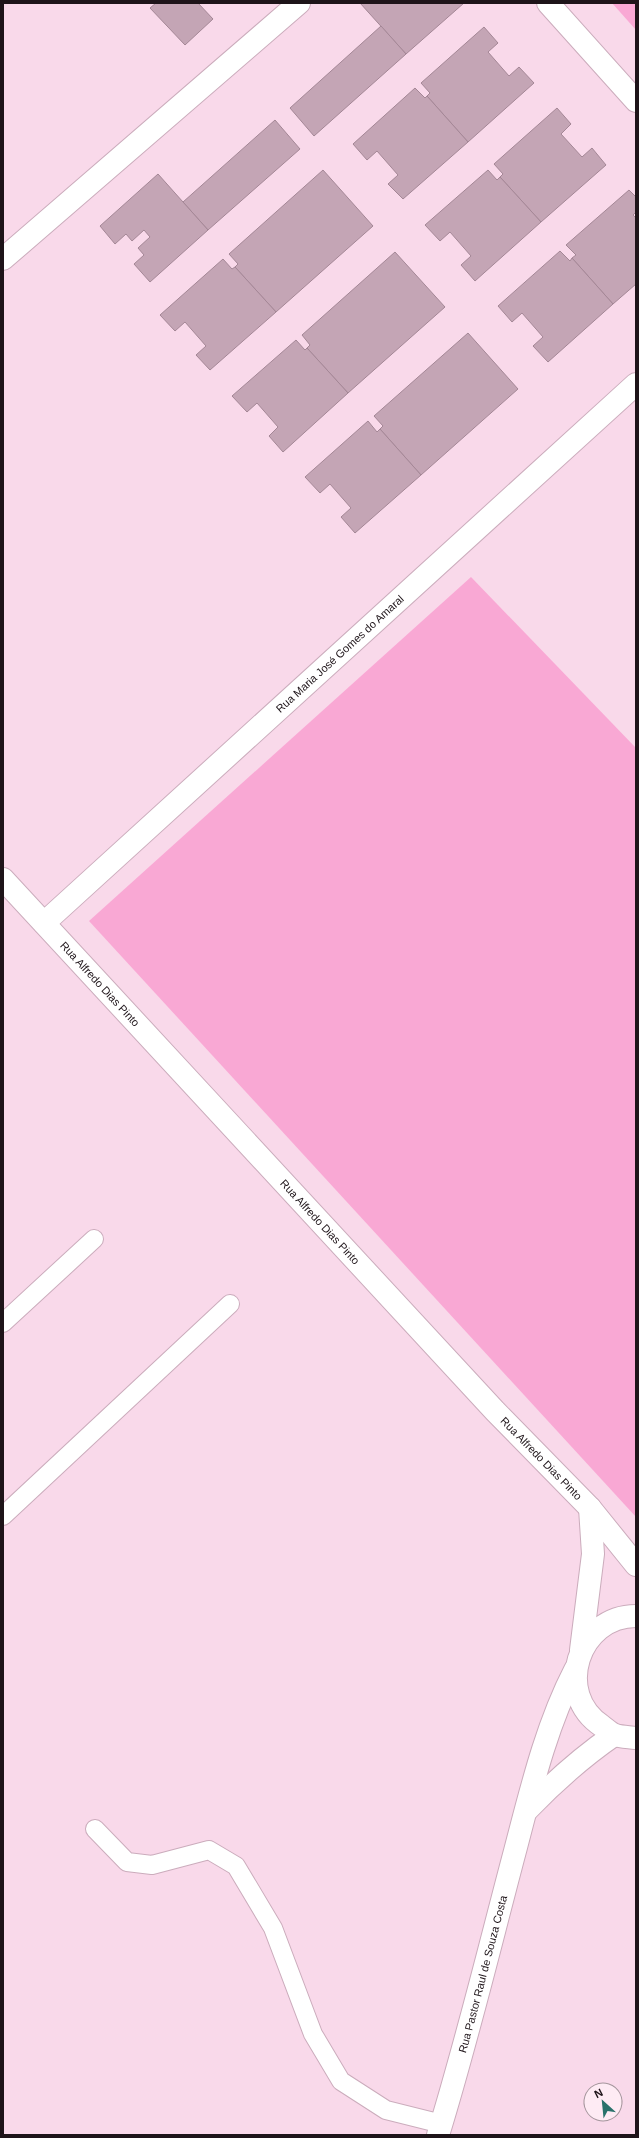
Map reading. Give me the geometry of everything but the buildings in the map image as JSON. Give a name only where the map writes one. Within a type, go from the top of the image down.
[{"type":"street","points":[[3,259],[299,3]]},
{"type":"street","points":[[548,3],[636,101]]},
{"type":"street","name":"Rua Maria José Gomes do Amaral","points":[[44,923],[636,384]]},
{"type":"street","name":"Rua Alfredo Dias Pinto","points":[[3,879],[495,1411],[590,1508],[636,1565]]},
{"type":"street","name":"Rua Pastor Raul de Souza Costa","points":[[440,2129],[525,1813],[552,1722],[561,1697],[578,1660],[593,1554],[590,1508]]},
{"type":"street","points":[[636,1616],[624,1616],[599,1628],[578,1660],[579,1699],[593,1720],[614,1735],[636,1738]]},
{"type":"street","name":"Rua Pastor Raul de Souza Costa","points":[[525,1813],[553,1783],[587,1754],[614,1735]]},
{"type":"lane","points":[[3,1323],[94,1239]]},
{"type":"lane","points":[[3,1516],[230,1304]]},
{"type":"lane","points":[[95,1829],[127,1862],[152,1865],[209,1850],[236,1866],[273,1928],[313,2034],[341,2081],[386,2110],[440,2129]]},
{"type":"shaded area","points":[[612,3],[636,3],[636,30]]},
{"type":"shaded area","points":[[471,577],[636,748],[636,1517],[89,921]]}]
